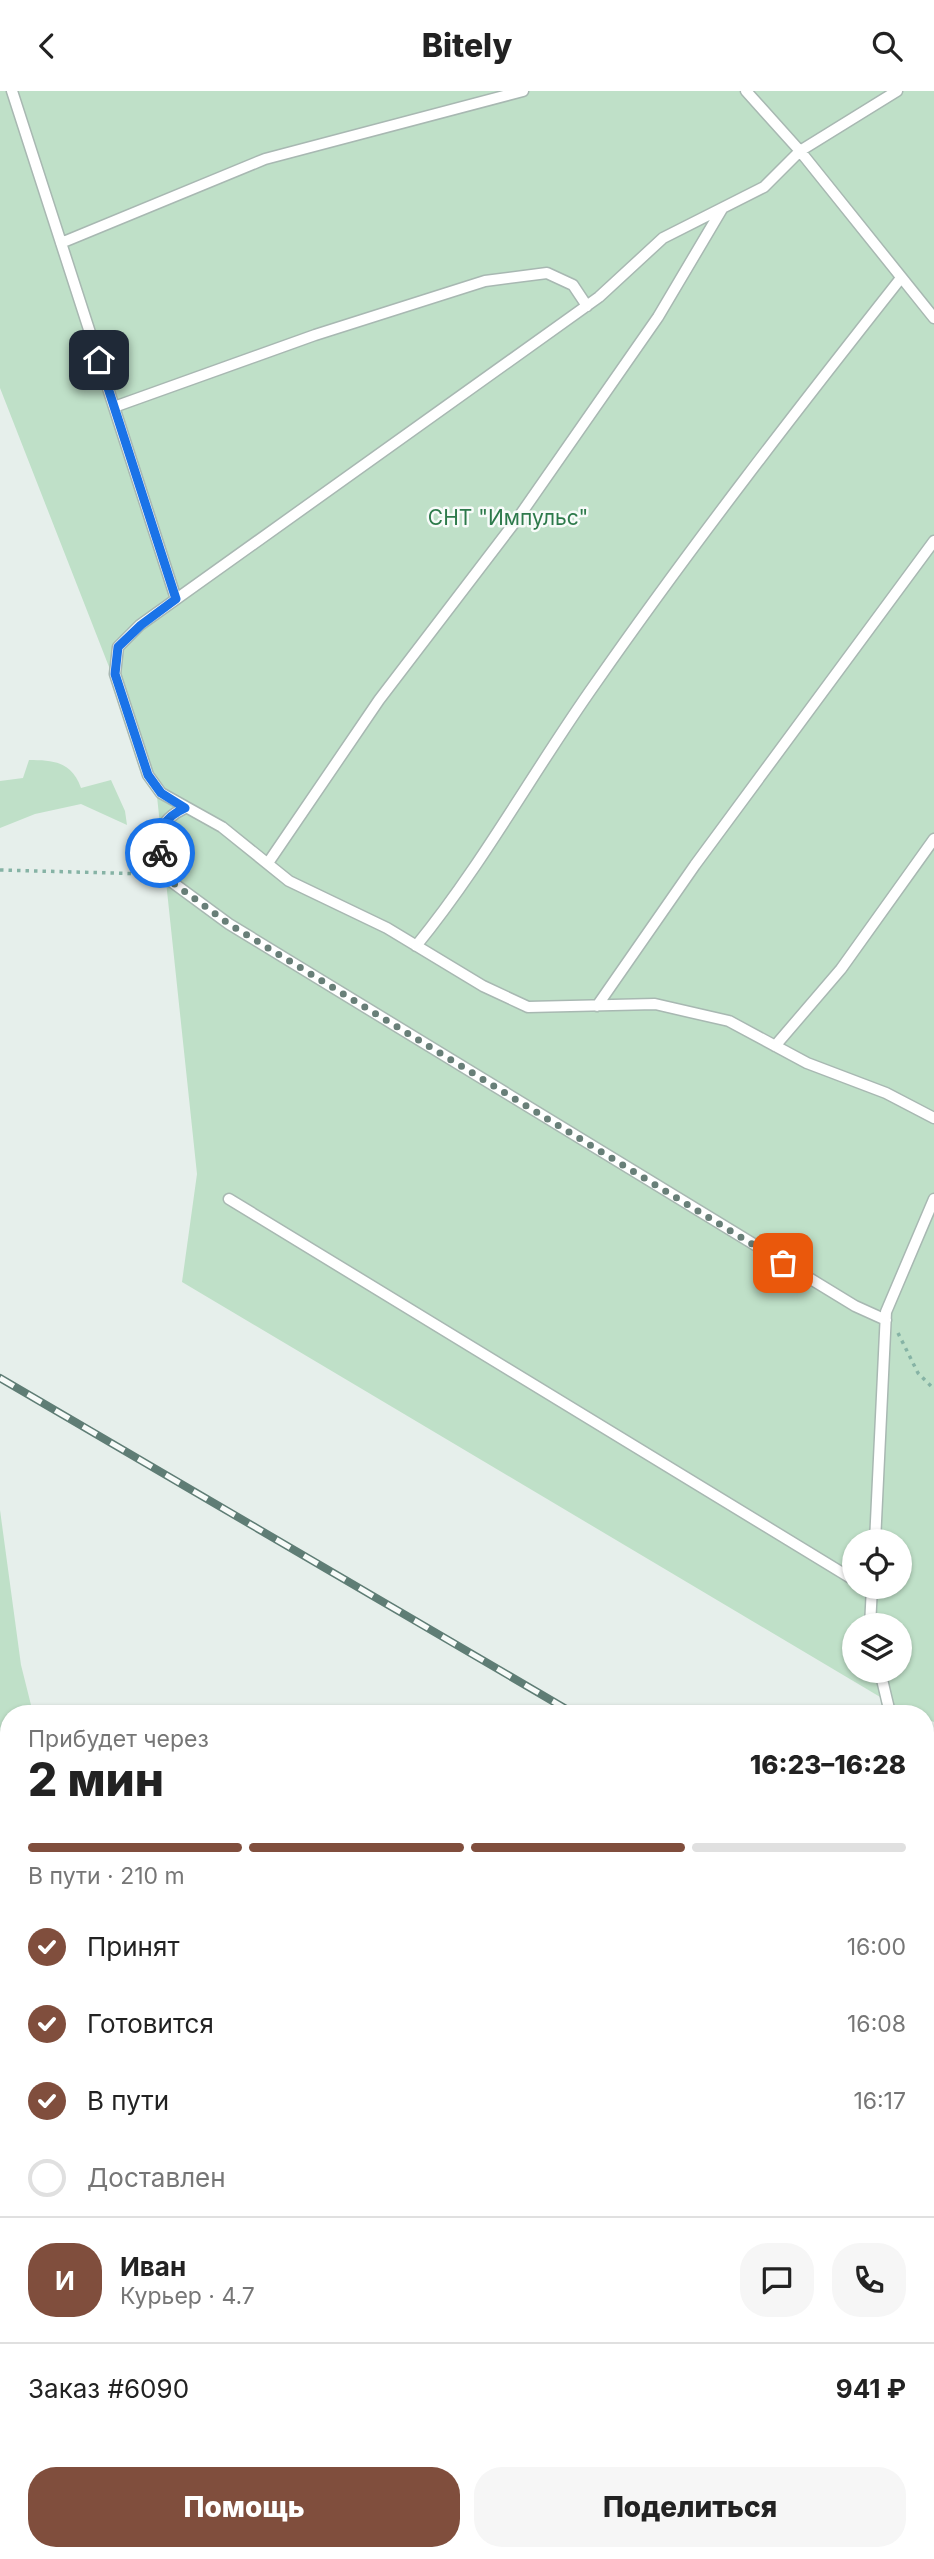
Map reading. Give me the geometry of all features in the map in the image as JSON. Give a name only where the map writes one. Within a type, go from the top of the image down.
[{"type":"lane","points":[[12,91],[176,599]]},
{"type":"lane","points":[[61,243],[265,159],[523,91]]},
{"type":"lane","points":[[746,91],[800,151],[934,318]]},
{"type":"lane","points":[[897,91],[800,151],[764,187],[663,238],[587,306],[141,625],[118,647],[115,674],[148,775],[161,793],[222,827],[289,881],[387,928],[483,986],[528,1007],[655,1005],[729,1021],[807,1063],[886,1093],[934,1118]]},
{"type":"lane","points":[[268,863],[379,700],[518,518],[658,317],[723,208]]},
{"type":"lane","points":[[114,407],[315,335],[485,281],[547,273],[573,285],[587,306]]},
{"type":"lane","points":[[416,946],[451,902],[594,685],[824,375],[901,278]]},
{"type":"lane","points":[[597,1006],[695,865],[934,541]]},
{"type":"lane","points":[[185,808],[165,820],[159,834],[161,874],[229,924],[855,1306],[886,1319]]},
{"type":"lane","points":[[775,1046],[841,969],[934,839]]},
{"type":"lane","points":[[229,1199],[842,1573]]},
{"type":"lane","points":[[875,1529],[886,1312],[934,1199]]},
{"type":"lane","points":[[883,1683],[888,1705]]},
{"type":"path","points":[[0,870],[161,874]]},
{"type":"path","points":[[886,1319],[901,1336],[918,1373],[934,1389]]},
{"type":"green space","name":"СНТ \"Импульс\"","points":[[0,91],[934,91],[934,1705],[894,1705],[857,1683],[912,1683],[912,1613],[842,1613],[842,1674],[182,1282],[197,1174],[156,787],[0,388]]},
{"type":"green space","points":[[29,760],[61,764],[73,773],[81,788],[111,780],[125,811],[127,825],[81,804],[35,814],[0,828],[0,781],[23,778]]},
{"type":"green space","points":[[0,1510],[21,1665],[31,1705],[0,1705]]},
{"type":"railway","points":[[0,1378],[559,1705]]},
{"type":"way so far","points":[[160,853],[161,874],[229,924],[783,1263]]},
{"type":"route","points":[[99,360],[176,599],[141,625],[118,647],[115,674],[148,775],[161,793],[185,808],[165,820],[159,834],[160,853]]}]
